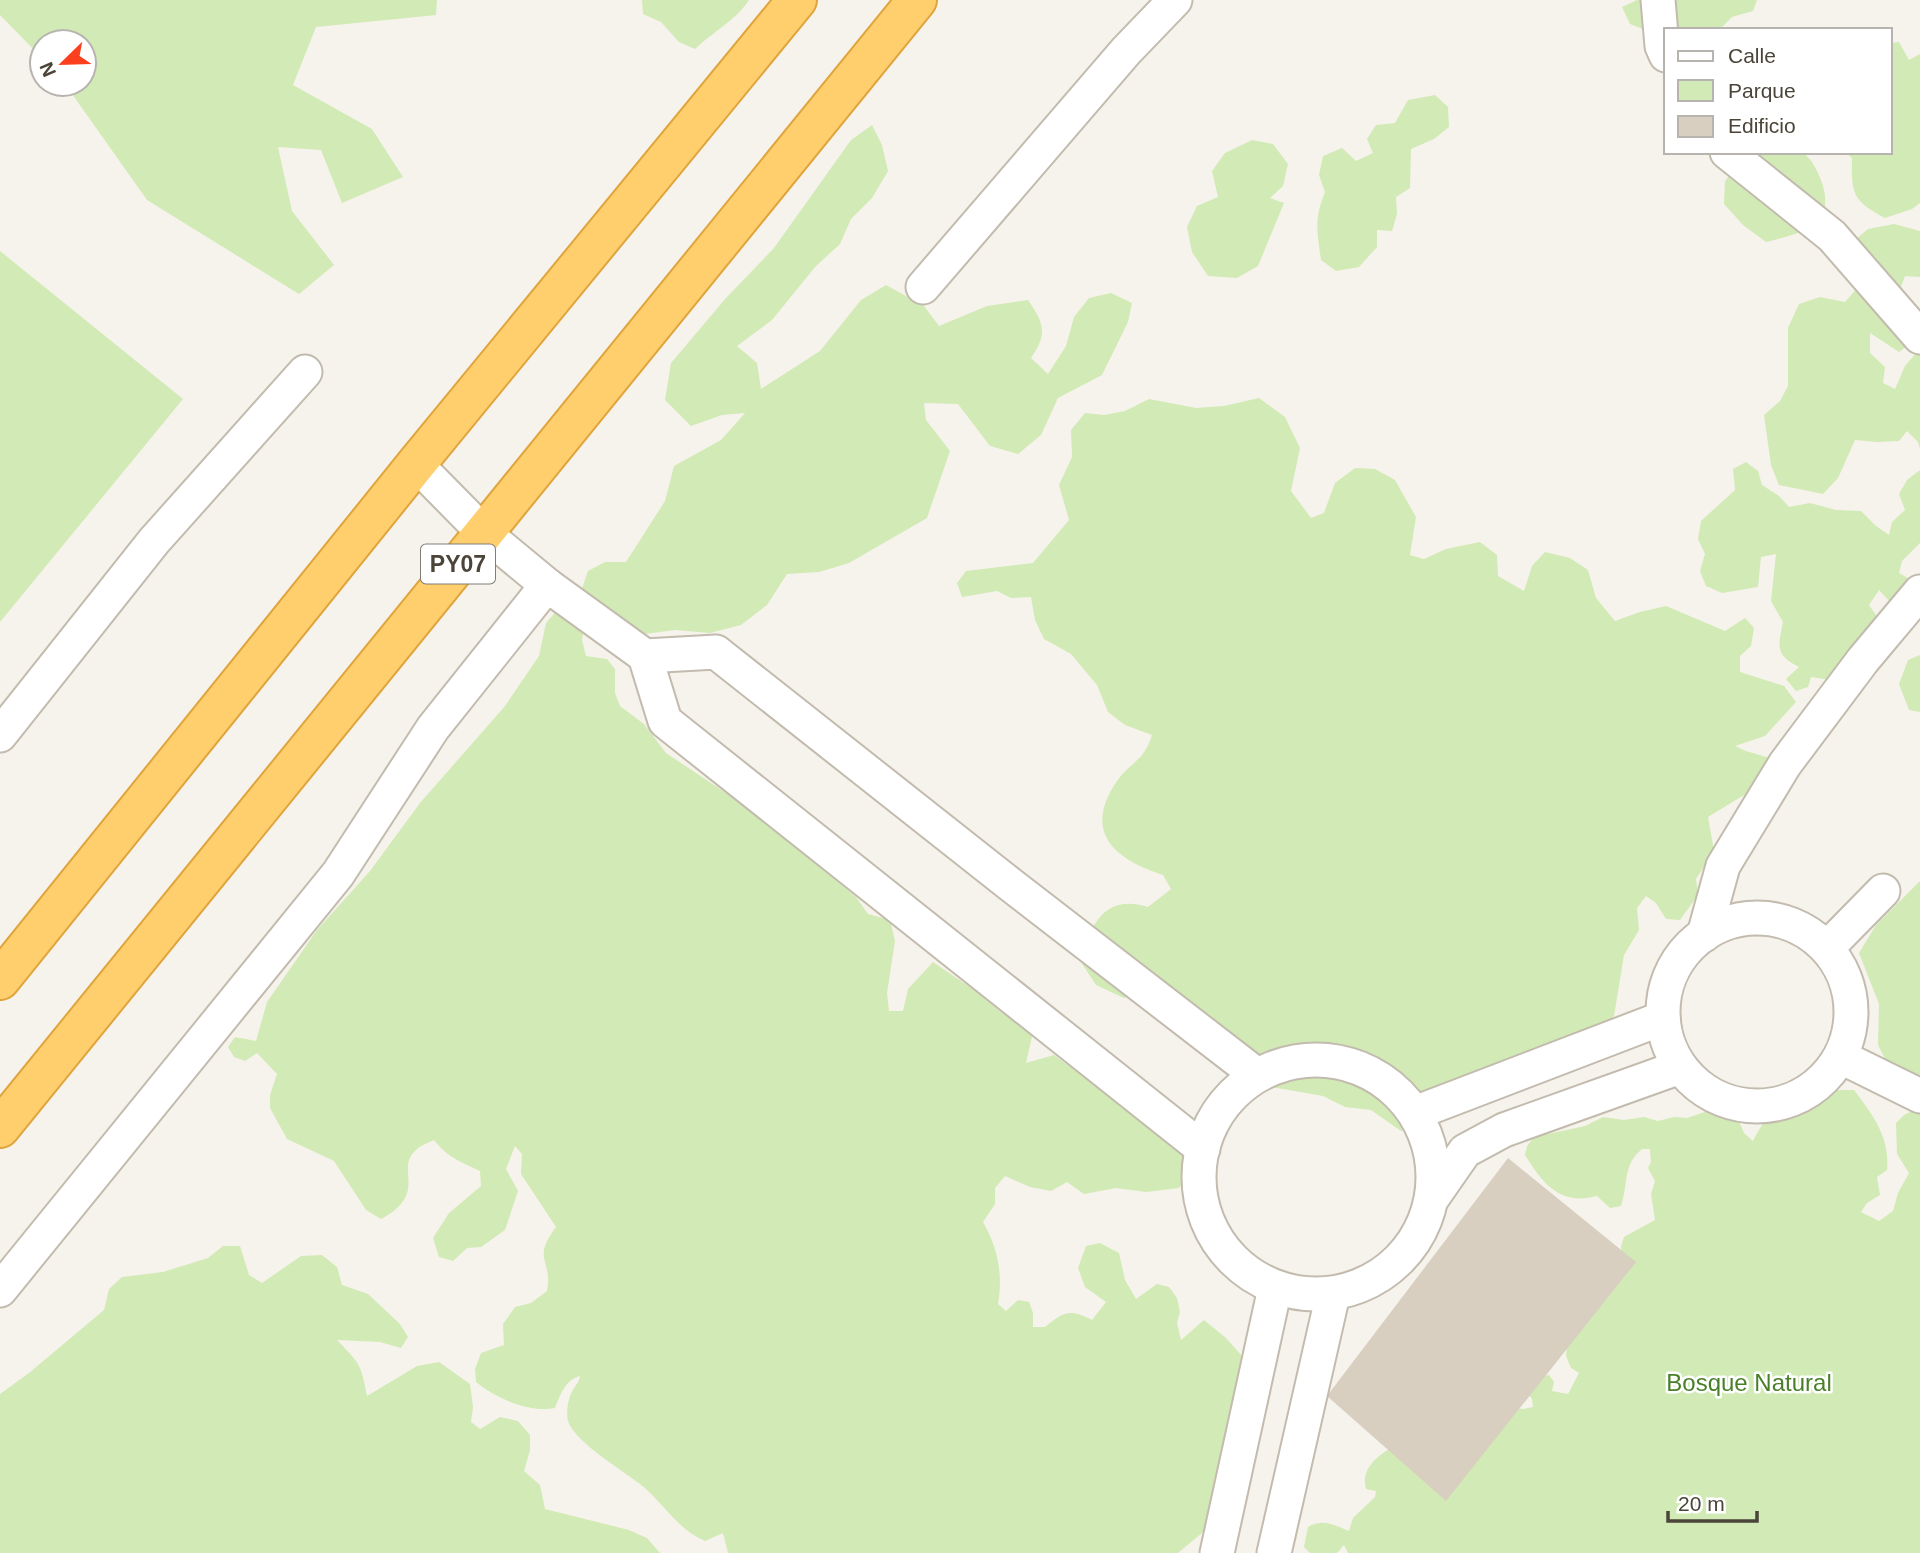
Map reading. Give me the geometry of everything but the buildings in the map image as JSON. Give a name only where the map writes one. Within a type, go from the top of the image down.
[{"type":"highway","points":[[0,980],[416,464],[797,0]]},
{"type":"highway","name":"PY07","points":[[0,1128],[917,0]]},
{"type":"lane","points":[[923,287],[1126,51],[1175,0]]},
{"type":"lane","points":[[1657,0],[1664,50]]},
{"type":"lane","points":[[1730,154],[1832,236],[1920,337]]},
{"type":"lane","points":[[0,735],[154,541],[305,372]]},
{"type":"lane","points":[[416,464],[483,532],[547,585],[645,656],[665,721],[1203,1149]]},
{"type":"lane","points":[[0,1290],[338,874],[433,728],[547,585]]},
{"type":"lane","points":[[1704,935],[1723,866],[1785,764],[1863,660],[1920,592]]},
{"type":"lane","points":[[645,656],[716,652],[990,869],[1257,1075]]},
{"type":"lane","points":[[1827,948],[1882,891]]},
{"type":"lane","points":[[1748,918],[1777,920],[1804,930],[1827,948],[1843,972],[1851,1000],[1850,1029],[1841,1057],[1822,1083],[1795,1100],[1764,1107],[1732,1104],[1702,1090],[1680,1067],[1668,1044],[1663,1018],[1666,989],[1677,962],[1696,940],[1720,925],[1748,918]]},
{"type":"lane","points":[[1415,1113],[1663,1018]]},
{"type":"lane","points":[[1841,1057],[1920,1096]]},
{"type":"lane","points":[[1433,1197],[1432,1154],[1415,1113],[1392,1087],[1361,1068],[1326,1060],[1291,1062],[1257,1075],[1226,1102],[1214,1120],[1203,1149],[1199,1182],[1206,1216],[1221,1246],[1245,1271],[1275,1288],[1303,1294],[1333,1294],[1368,1283],[1398,1262],[1421,1232],[1433,1197],[1465,1151],[1504,1130],[1680,1067]]},
{"type":"lane","points":[[1217,1553],[1275,1288]]},
{"type":"lane","points":[[1274,1553],[1333,1294]]},
{"type":"green space","points":[[0,0],[437,0],[436,15],[316,27],[293,85],[372,129],[403,177],[342,203],[321,150],[278,147],[292,211],[334,265],[299,294],[147,200],[75,98],[98,98],[98,28],[28,28],[28,44],[0,15]]},
{"type":"green space","points":[[642,0],[749,0],[731,20],[695,49],[679,42],[661,22],[643,14]]},
{"type":"green space","points":[[1637,0],[1757,0],[1753,11],[1732,17],[1721,28],[1664,28],[1664,31],[1648,31],[1630,24],[1622,7]]},
{"type":"green space","points":[[1899,42],[1909,60],[1920,54],[1920,203],[1912,209],[1885,218],[1866,207],[1856,195],[1852,180],[1852,158],[1847,154],[1892,154],[1892,43]]},
{"type":"green space","points":[[1435,95],[1448,107],[1449,127],[1434,139],[1411,149],[1410,188],[1396,197],[1397,214],[1392,231],[1377,230],[1377,247],[1359,267],[1336,271],[1321,260],[1318,241],[1318,218],[1325,192],[1319,175],[1323,156],[1342,148],[1356,161],[1373,153],[1367,139],[1376,125],[1395,123],[1408,100]]},
{"type":"green space","points":[[872,125],[882,145],[888,171],[872,198],[851,219],[840,244],[816,266],[772,320],[737,346],[757,363],[761,389],[820,351],[861,300],[886,285],[924,306],[939,326],[987,306],[1028,300],[1038,315],[1042,329],[1040,342],[1031,358],[1048,374],[1066,346],[1074,317],[1089,298],[1111,293],[1132,303],[1128,322],[1102,375],[1058,398],[1041,435],[1018,454],[990,446],[958,404],[924,403],[926,420],[950,451],[927,518],[849,563],[819,572],[787,574],[767,605],[741,625],[710,633],[675,630],[645,634],[623,625],[579,597],[588,571],[605,562],[626,562],[665,501],[674,466],[721,440],[745,413],[722,415],[691,426],[665,400],[671,363],[726,298],[774,248],[851,140]]},
{"type":"green space","points":[[1252,140],[1273,144],[1288,164],[1283,186],[1270,198],[1284,203],[1258,266],[1237,278],[1208,276],[1192,252],[1187,227],[1197,206],[1218,197],[1212,171],[1225,153]]},
{"type":"green space","points":[[1761,154],[1804,154],[1812,162],[1823,188],[1823,213],[1817,222],[1807,228],[1766,242],[1743,225],[1724,204],[1725,181],[1738,165]]},
{"type":"green space","points":[[1894,224],[1920,231],[1920,277],[1905,276],[1897,298],[1911,343],[1899,352],[1870,333],[1870,353],[1885,367],[1883,383],[1895,389],[1905,366],[1916,353],[1920,353],[1920,449],[1918,442],[1907,431],[1899,441],[1855,440],[1838,478],[1823,494],[1779,485],[1771,465],[1764,415],[1780,401],[1788,386],[1788,328],[1799,304],[1820,297],[1845,302],[1859,286],[1850,244],[1868,229]]},
{"type":"green space","points":[[0,251],[183,399],[0,622]]},
{"type":"green space","points":[[1259,398],[1285,417],[1300,448],[1291,491],[1311,518],[1324,513],[1335,483],[1355,468],[1375,469],[1395,480],[1416,517],[1410,555],[1424,559],[1446,549],[1480,542],[1497,555],[1498,576],[1524,591],[1532,566],[1545,552],[1570,558],[1588,570],[1596,598],[1615,621],[1666,606],[1725,631],[1745,618],[1754,628],[1751,646],[1740,656],[1740,672],[1784,686],[1796,702],[1765,736],[1735,746],[1770,758],[1754,789],[1708,817],[1714,851],[1696,879],[1698,895],[1680,920],[1666,919],[1656,903],[1646,896],[1637,908],[1639,930],[1624,955],[1614,1016],[1601,1030],[1487,1081],[1462,1076],[1449,1110],[1443,1117],[1428,1126],[1416,1129],[1401,1131],[1371,1110],[1345,1107],[1323,1096],[1266,1086],[1142,992],[1124,998],[1096,985],[1079,959],[1095,923],[1111,908],[1133,904],[1148,907],[1171,889],[1163,875],[1130,861],[1118,852],[1108,841],[1103,829],[1107,799],[1122,774],[1141,757],[1152,735],[1125,725],[1108,712],[1097,685],[1071,654],[1044,639],[1035,620],[1031,597],[1011,598],[997,591],[962,597],[957,583],[966,571],[1033,563],[1069,520],[1059,485],[1072,457],[1071,430],[1085,413],[1104,415],[1125,411],[1149,399],[1196,408],[1224,406]]},
{"type":"green space","points":[[1746,462],[1758,471],[1762,485],[1779,496],[1789,507],[1810,503],[1836,510],[1861,511],[1889,535],[1892,522],[1905,510],[1899,494],[1907,480],[1920,470],[1920,543],[1902,561],[1899,573],[1911,580],[1890,602],[1879,590],[1869,605],[1883,625],[1830,680],[1811,677],[1808,687],[1796,691],[1786,679],[1799,667],[1782,654],[1780,644],[1783,622],[1771,601],[1776,554],[1761,557],[1758,587],[1722,593],[1706,586],[1700,571],[1705,554],[1698,539],[1701,521],[1735,490],[1733,469]]},
{"type":"green space","points":[[559,608],[585,622],[582,640],[586,656],[607,659],[615,669],[615,693],[620,706],[644,724],[666,753],[747,807],[856,897],[868,914],[890,920],[895,941],[887,993],[889,1011],[903,1011],[908,989],[933,962],[1002,1013],[1019,1018],[1034,1028],[1026,1063],[1054,1055],[1140,1114],[1191,1161],[1188,1177],[1179,1188],[1146,1192],[1116,1188],[1084,1194],[1067,1182],[1051,1191],[1030,1187],[1005,1176],[995,1188],[995,1204],[983,1222],[998,1262],[998,1304],[1006,1311],[1018,1300],[1029,1302],[1033,1313],[1033,1327],[1045,1327],[1067,1313],[1092,1320],[1106,1302],[1085,1287],[1078,1268],[1086,1246],[1100,1243],[1119,1253],[1125,1280],[1136,1299],[1157,1284],[1169,1287],[1177,1298],[1180,1312],[1177,1323],[1181,1340],[1204,1320],[1226,1338],[1265,1382],[1269,1403],[1221,1501],[1202,1533],[1178,1553],[728,1553],[723,1533],[705,1541],[687,1531],[645,1488],[590,1448],[573,1430],[568,1421],[568,1405],[580,1376],[567,1384],[555,1408],[545,1409],[513,1403],[476,1382],[475,1369],[481,1353],[504,1345],[503,1324],[515,1307],[531,1303],[547,1291],[544,1254],[556,1227],[521,1174],[522,1154],[515,1146],[506,1169],[518,1191],[505,1230],[481,1247],[467,1248],[453,1261],[439,1257],[433,1238],[449,1213],[481,1186],[480,1171],[449,1155],[434,1140],[417,1149],[410,1158],[408,1191],[404,1200],[381,1219],[366,1210],[334,1161],[287,1139],[270,1108],[270,1095],[277,1074],[257,1053],[245,1061],[234,1057],[228,1047],[235,1037],[256,1041],[267,1002],[317,930],[370,871],[420,803],[505,706],[539,656],[546,623]]},
{"type":"green space","points":[[1920,655],[1920,712],[1909,710],[1899,684],[1908,660]]},
{"type":"green space","points":[[1920,881],[1920,1084],[1889,1067],[1878,1045],[1879,1004],[1859,953],[1876,925]]},
{"type":"green space","name":"Bosque Natural","points":[[1834,1090],[1854,1090],[1874,1118],[1883,1137],[1887,1170],[1877,1177],[1880,1195],[1867,1203],[1861,1212],[1879,1221],[1893,1211],[1898,1193],[1909,1173],[1897,1154],[1896,1123],[1904,1115],[1915,1110],[1920,1112],[1920,1553],[1348,1553],[1344,1545],[1337,1553],[1310,1553],[1304,1547],[1308,1527],[1313,1524],[1329,1523],[1349,1531],[1353,1518],[1375,1497],[1376,1491],[1366,1489],[1368,1469],[1377,1458],[1394,1446],[1511,1407],[1533,1407],[1527,1392],[1537,1377],[1549,1375],[1554,1382],[1552,1391],[1568,1394],[1579,1373],[1571,1368],[1566,1356],[1569,1320],[1622,1262],[1621,1246],[1624,1237],[1655,1220],[1651,1194],[1655,1181],[1648,1168],[1651,1162],[1650,1149],[1642,1149],[1631,1162],[1621,1206],[1610,1208],[1597,1196],[1573,1198],[1563,1195],[1546,1183],[1525,1155],[1527,1146],[1534,1137],[1585,1126],[1603,1117],[1624,1120],[1644,1117],[1658,1121],[1725,1110],[1739,1121],[1744,1133],[1753,1141],[1768,1117],[1778,1111],[1808,1104]]},
{"type":"green space","points":[[223,1246],[240,1246],[249,1275],[262,1283],[301,1256],[322,1255],[337,1267],[342,1285],[368,1294],[400,1324],[408,1337],[401,1348],[380,1342],[337,1340],[358,1364],[367,1396],[417,1366],[439,1362],[470,1384],[473,1407],[471,1422],[480,1429],[500,1417],[518,1421],[530,1435],[530,1450],[524,1471],[540,1485],[545,1509],[629,1530],[647,1538],[660,1553],[0,1553],[0,1394],[104,1310],[109,1289],[122,1277],[163,1272],[208,1258]]}]
